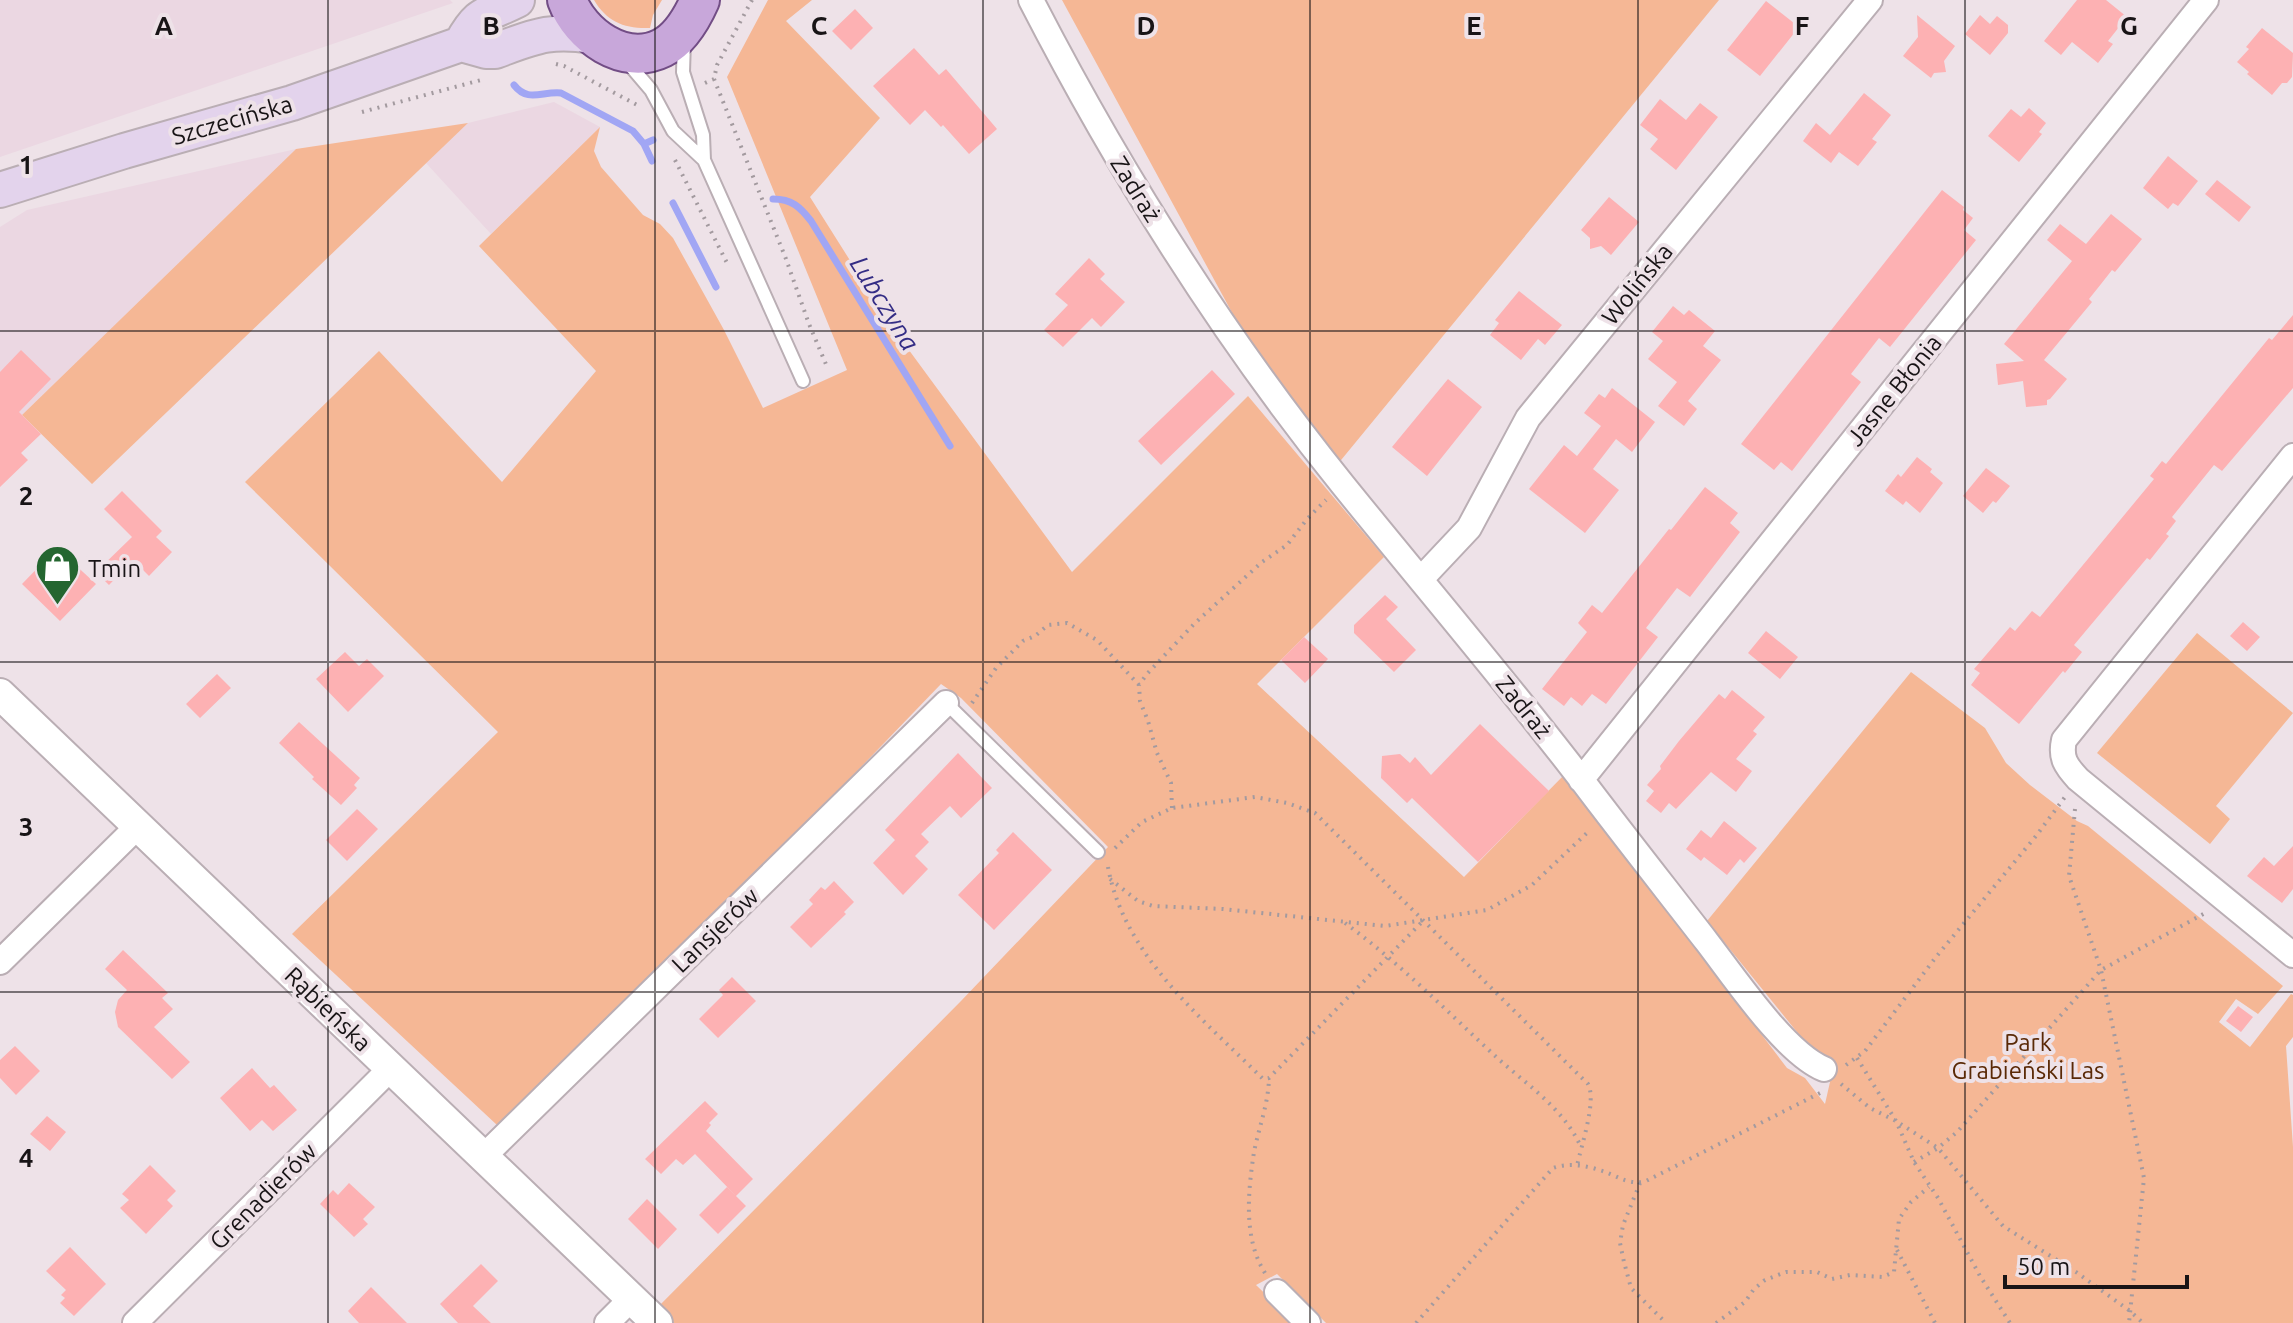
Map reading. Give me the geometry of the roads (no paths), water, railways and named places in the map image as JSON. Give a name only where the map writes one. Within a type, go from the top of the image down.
[{"type":"main road","points":[[461,44],[472,24],[480,17],[517,0]]},
{"type":"main road","points":[[567,0],[580,24],[599,41],[628,52],[652,52],[662,48],[674,40],[694,12]]},
{"type":"main road","name":"Szczecińska","points":[[0,190],[292,103],[461,44],[495,51],[550,33],[569,32],[599,41]]},
{"type":"street","name":"Zadraż","points":[[1031,0],[1078,90],[1168,239],[1233,337],[1342,484],[1581,780],[1751,999],[1799,1053],[1829,1074]]},
{"type":"street","name":"Wolińska","points":[[1421,579],[1469,528],[1528,418],[1870,0]]},
{"type":"street","name":"Jasne Błonia","points":[[1581,780],[2206,0]]},
{"type":"street","points":[[2293,456],[2064,740],[2061,751],[2066,766],[2078,779],[2293,955]]},
{"type":"street","name":"Rąbieńska","points":[[0,694],[657,1323]]},
{"type":"street","name":"Lansjerów","points":[[483,1157],[954,711]]},
{"type":"street","points":[[0,962],[138,826]]},
{"type":"street","name":"Grenadierów","points":[[135,1323],[390,1069]]},
{"type":"street","points":[[1277,1292],[1308,1323]]},
{"type":"street","points":[[607,1323],[632,1298]]},
{"type":"lane","points":[[694,12],[682,50],[683,72],[703,135],[704,160],[803,381]]},
{"type":"lane","points":[[599,41],[642,77],[673,131],[704,160]]},
{"type":"lane","points":[[954,711],[1100,856]]},
{"type":"waterway","name":"Lubczyna","points":[[514,85],[530,95],[561,93],[633,131],[644,144],[653,140]]},
{"type":"waterway","points":[[644,144],[652,161]]},
{"type":"waterway","name":"Lubczyna","points":[[773,199],[795,205],[811,221],[950,446]]},
{"type":"waterway","points":[[673,203],[716,287]]},
{"type":"place","name":"Tmin","points":[[57,607]]},
{"type":"park label","name":"Park Grabieński Las","points":[[2028,1056]]}]
